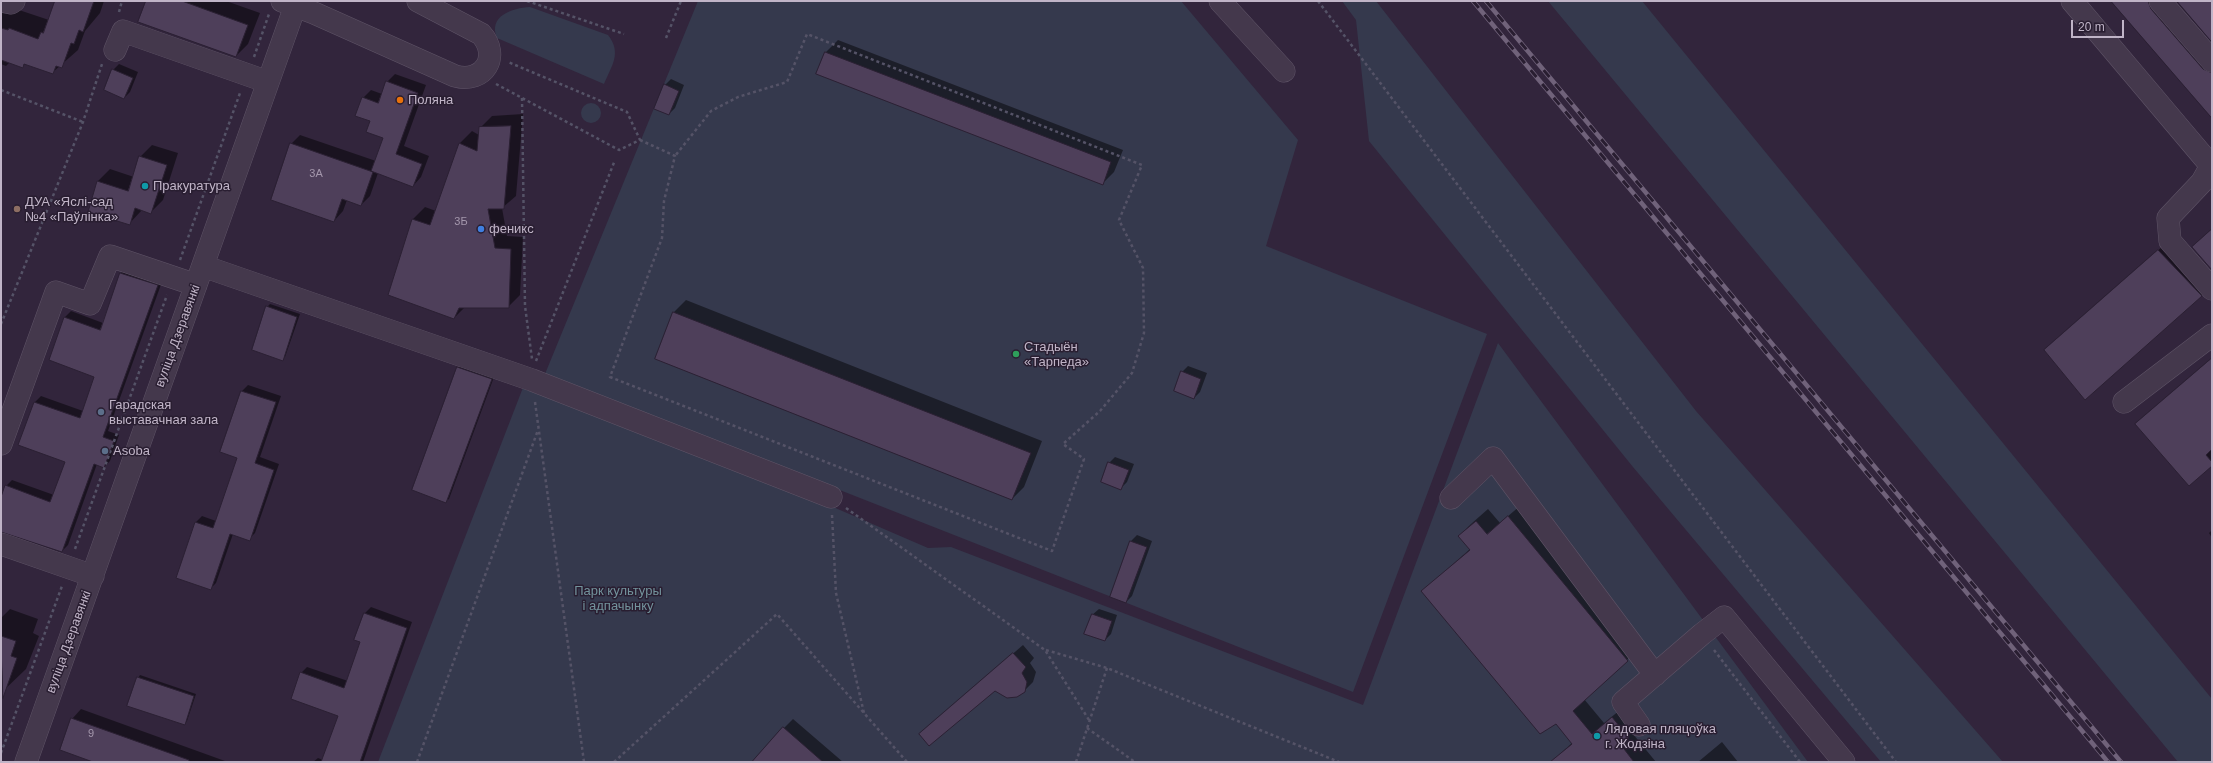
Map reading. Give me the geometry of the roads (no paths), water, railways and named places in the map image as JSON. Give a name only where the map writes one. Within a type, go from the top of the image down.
[{"type":"street","points":[[2,1],[6,3],[14,1]]},
{"type":"street","points":[[287,4],[455,76],[463,78],[478,74],[488,63],[490,55],[487,40],[481,34],[418,1]]},
{"type":"street","points":[[1220,1],[1284,72]]},
{"type":"street","points":[[2072,1],[2212,166],[2202,182],[2168,218],[2170,241],[2212,290]]},
{"type":"street","points":[[2160,1],[2212,61]]},
{"type":"street","name":"вуліца Дзеравянкі","points":[[26,762],[268,82],[287,4]]},
{"type":"street","points":[[109,56],[123,31],[268,82]]},
{"type":"street","points":[[1,444],[56,292],[90,304],[110,256],[174,277],[200,275],[532,380],[831,497]]},
{"type":"street","points":[[2124,402],[2212,335]]},
{"type":"street","points":[[1450,498],[1493,458],[1655,675]]},
{"type":"street","points":[[1,544],[93,576]]},
{"type":"street","points":[[1639,725],[1623,702],[1724,617],[1844,762]]},
{"type":"railway","points":[[1473,1],[2108,762]]},
{"type":"railway","points":[[1486,1],[2121,762]]},
{"type":"place","name":"Поляна","points":[[400,100]]},
{"type":"place","name":"Пракуратура","points":[[145,186]]},
{"type":"place","name":"ДУА «Яслі-сад №4 «Паўлінка»","points":[[17,209]]},
{"type":"place","name":"феникс","points":[[481,229]]},
{"type":"place","name":"Стадыён «Тарпеда»","points":[[1016,354]]},
{"type":"place","name":"Гарадская выставачная зала","points":[[101,412]]},
{"type":"place","name":"Asoba","points":[[105,451]]},
{"type":"place","name":"Лядовая пляцоўка г. Жодзіна","points":[[1597,736]]},
{"type":"park label","name":"Парк культуры і адпачынку","points":[[618,598]]}]
